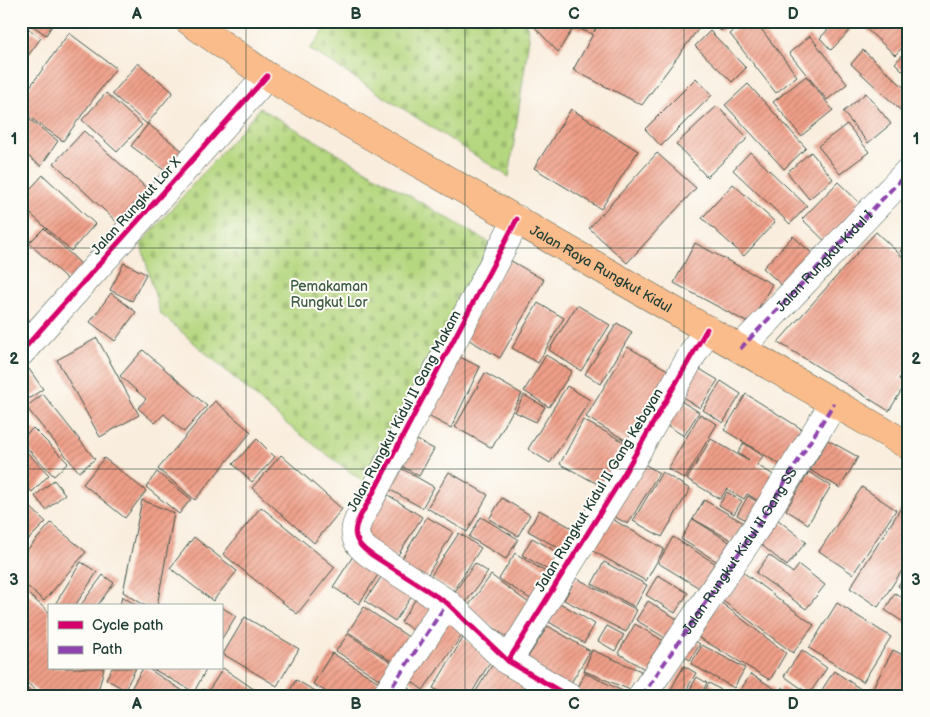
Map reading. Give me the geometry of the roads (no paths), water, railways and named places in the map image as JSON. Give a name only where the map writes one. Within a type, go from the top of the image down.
[{"type":"main road","name":"Jalan Raya Rungkut Kidul","points":[[189,21],[268,76],[909,446]]},
{"type":"street","name":"Jalan Rungkut Lor X","points":[[21,352],[268,76]]},
{"type":"street","name":"Jalan Rungkut Kidul I","points":[[740,348],[909,170]]},
{"type":"street","name":"Jalan Rungkut Kidul II Gang Makam","points":[[517,219],[355,529],[355,540],[362,548],[447,603],[508,661],[568,696]]},
{"type":"street","name":"Jalan Rungkut Kidul II Gang Kebayan","points":[[508,661],[617,486],[707,329]]},
{"type":"street","name":"Jalan Rungkut Kidul II Gang SS","points":[[642,696],[762,520],[834,403]]},
{"type":"street","points":[[386,696],[447,603]]},
{"type":"park label","name":"Pemakaman Rungkut Lor","points":[[329,294]]}]
